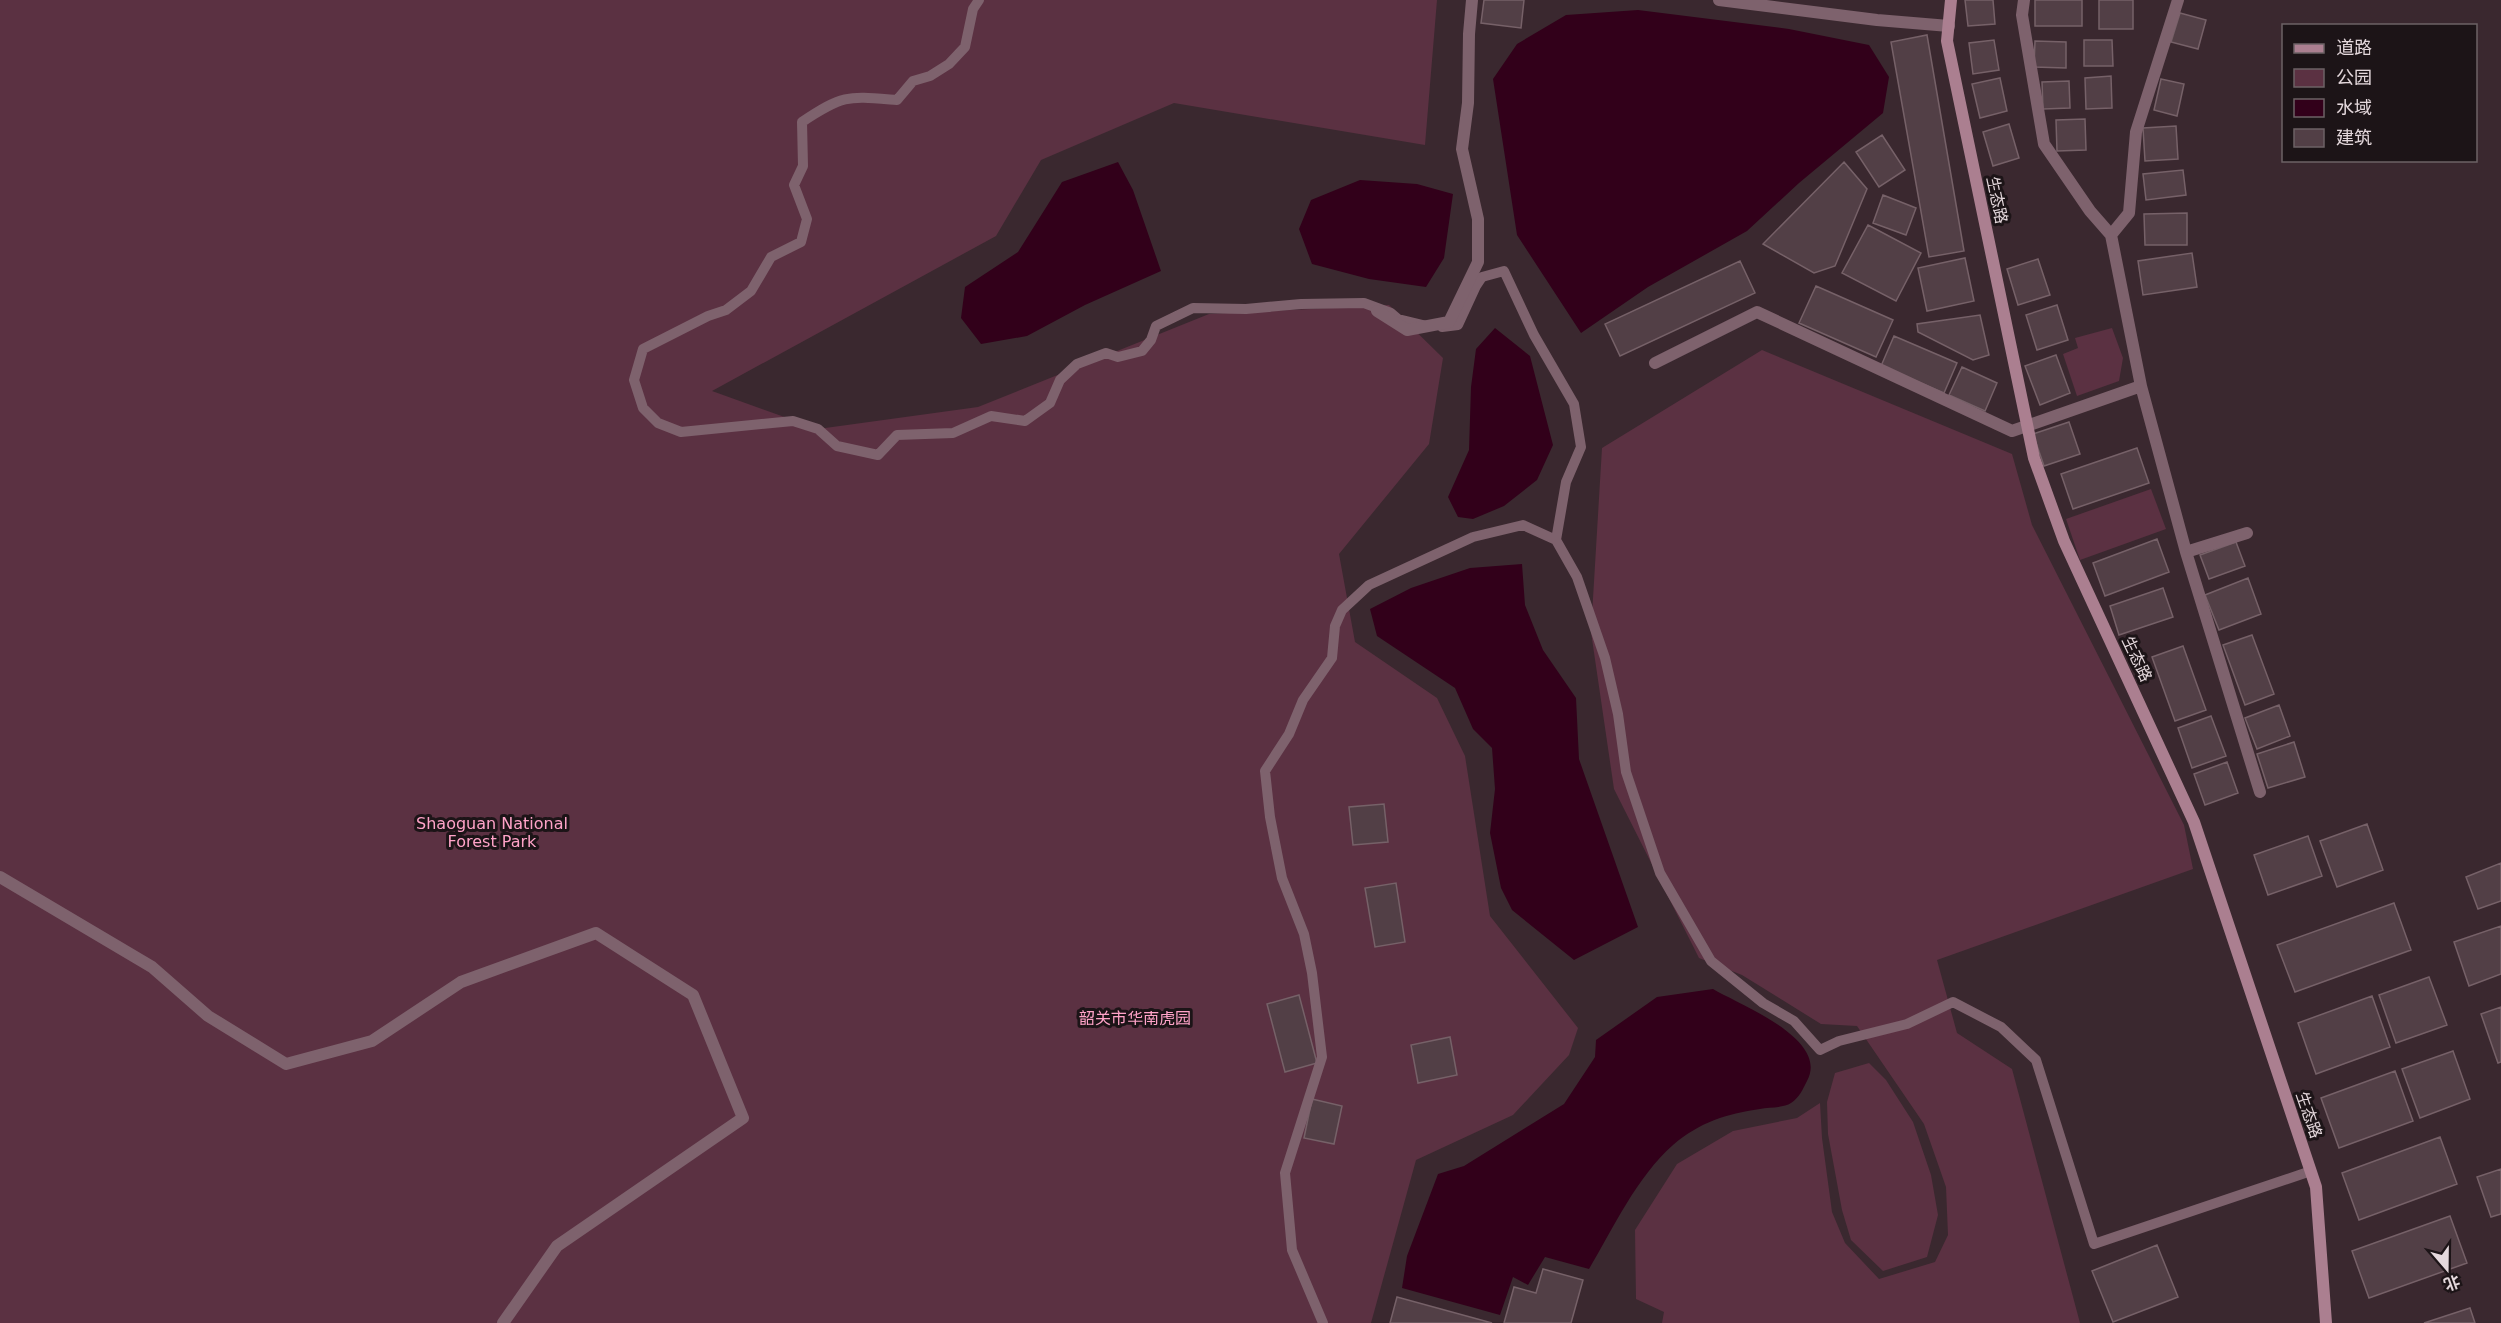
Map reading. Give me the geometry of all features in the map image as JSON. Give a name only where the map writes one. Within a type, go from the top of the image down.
[{"type":"street","points":[[1377,311],[1407,330],[1449,322],[1478,262],[1478,219],[1462,149],[1467,103],[1468,33],[1472,0]]},
{"type":"street","points":[[1719,0],[1877,20],[1949,26]]},
{"type":"street","name":"生态路","points":[[1951,0],[1947,41],[2034,458],[2064,541],[2194,822],[2316,1187],[2326,1323]]},
{"type":"street","points":[[2024,0],[2022,15],[2044,144],[2111,235],[2141,386],[2186,552],[2260,792]]},
{"type":"street","points":[[2111,235],[2130,213],[2136,132],[2178,0]]},
{"type":"street","points":[[1655,363],[1757,312],[2012,431],[2141,386]]},
{"type":"street","points":[[2186,552],[2247,533]]},
{"type":"street","points":[[0,877],[152,968],[208,1016],[286,1064],[372,1041],[461,982],[596,933],[693,995],[743,1118],[558,1246],[503,1323]]},
{"type":"lane","points":[[978,0],[973,9],[965,47],[949,64],[930,76],[913,81],[897,100],[855,97],[833,102],[802,122],[803,166],[794,185],[807,219],[801,242],[771,257],[751,291],[726,310],[708,316],[643,349],[634,380],[643,408],[658,423],[681,432],[793,421],[818,429],[837,446],[878,455],[897,435],[953,433],[991,417],[1025,421],[1050,403],[1060,380],[1077,364],[1106,353],[1118,357],[1143,351],[1151,340],[1156,326],[1193,308],[1246,309],[1301,304],[1364,303],[1392,313],[1398,319],[1435,328],[1458,325],[1482,276],[1504,271],[1534,335],[1574,404],[1581,447],[1566,482],[1556,540]]},
{"type":"lane","points":[[1323,1323],[1292,1250],[1285,1173],[1322,1057],[1312,973],[1304,934],[1282,878],[1269,817],[1265,771],[1289,734],[1303,700],[1332,658],[1335,626],[1342,610],[1369,585],[1464,541],[1523,525],[1556,540],[1577,577],[1605,658],[1618,714],[1626,772],[1660,873],[1711,961],[1763,1003],[1794,1021],[1820,1050],[1839,1041],[1907,1024],[1953,1002],[2001,1027],[2036,1060],[2094,1244],[2311,1171]]},
{"type":"green space","name":"Shaoguan National Forest Park","points":[[0,0],[1437,0],[1425,145],[1174,103],[1041,160],[996,236],[712,391],[818,429],[978,407],[1209,314],[1389,305],[1443,358],[1429,444],[1339,554],[1355,642],[1437,698],[1465,756],[1490,916],[1578,1028],[1569,1055],[1513,1115],[1416,1160],[1371,1323],[0,1323]]},
{"type":"green space","points":[[2112,328],[2123,358],[2119,381],[2077,396],[2063,354],[2078,348],[2075,338]]},
{"type":"green space","points":[[1762,350],[2012,454],[2032,525],[2184,825],[2193,869],[1937,960],[1957,1033],[2012,1069],[2080,1323],[1662,1323],[1664,1312],[1636,1299],[1635,1230],[1677,1164],[1733,1131],[1797,1118],[1820,1103],[1822,1138],[1832,1212],[1845,1243],[1879,1279],[1935,1262],[1948,1235],[1946,1187],[1924,1124],[1857,1026],[1821,1024],[1742,975],[1699,958],[1614,789],[1591,632],[1602,448]]},
{"type":"green space","points":[[2151,489],[2166,529],[2080,560],[2066,519]]},
{"type":"green space","points":[[1869,1063],[1886,1080],[1913,1122],[1931,1175],[1938,1215],[1927,1257],[1883,1271],[1851,1240],[1842,1210],[1828,1134],[1827,1102],[1835,1073]]},
{"type":"water","points":[[1638,10],[1789,29],[1869,45],[1889,77],[1883,113],[1799,183],[1747,231],[1648,287],[1581,333],[1517,235],[1493,79],[1517,44],[1566,15]]},
{"type":"water","points":[[1118,162],[1133,190],[1161,271],[1085,305],[1027,336],[981,344],[961,318],[965,287],[1018,252],[1062,182]]},
{"type":"water","points":[[1360,180],[1417,184],[1453,194],[1444,258],[1426,287],[1369,279],[1312,264],[1299,229],[1311,200]]},
{"type":"water","points":[[1495,328],[1530,356],[1553,445],[1537,480],[1504,506],[1473,519],[1458,517],[1448,497],[1469,450],[1471,387],[1476,349]]},
{"type":"water","points":[[1522,564],[1525,605],[1543,650],[1576,698],[1579,759],[1638,927],[1574,960],[1512,910],[1501,888],[1490,833],[1495,789],[1492,748],[1473,729],[1455,688],[1377,636],[1370,609],[1411,588],[1470,568]]},
{"type":"water","points":[[1713,989],[1779,1025],[1806,1051],[1811,1066],[1807,1081],[1796,1099],[1784,1106],[1748,1111],[1714,1120],[1683,1137],[1648,1172],[1589,1269],[1545,1257],[1528,1285],[1513,1277],[1500,1315],[1402,1288],[1407,1256],[1438,1174],[1464,1166],[1564,1104],[1595,1057],[1596,1040],[1657,997]]},
{"type":"building","points":[[1484,0],[1524,0],[1521,28],[1481,23]]},
{"type":"building","points":[[1965,0],[1993,0],[1995,24],[1968,26]]},
{"type":"building","points":[[2035,0],[2082,0],[2082,26],[2035,26]]},
{"type":"building","points":[[2099,0],[2133,0],[2133,29],[2099,29]]},
{"type":"building","points":[[2180,13],[2206,20],[2198,49],[2171,42]]},
{"type":"building","points":[[1927,35],[1964,251],[1929,257],[1891,42]]},
{"type":"building","points":[[1994,40],[1999,70],[1973,74],[1969,43]]},
{"type":"building","points":[[2084,40],[2112,40],[2113,66],[2084,66]]},
{"type":"building","points":[[2035,41],[2066,42],[2066,68],[2034,67]]},
{"type":"building","points":[[2111,76],[2112,108],[2086,109],[2085,78]]},
{"type":"building","points":[[2000,78],[2007,111],[1980,118],[1972,84]]},
{"type":"building","points":[[2161,79],[2184,84],[2177,116],[2154,110]]},
{"type":"building","points":[[2069,81],[2070,108],[2043,109],[2042,82]]},
{"type":"building","points":[[2085,119],[2086,150],[2057,151],[2056,120]]},
{"type":"building","points":[[2009,124],[2019,158],[1993,166],[1983,132]]},
{"type":"building","points":[[2176,126],[2178,159],[2145,161],[2143,128]]},
{"type":"building","points":[[1882,135],[1905,170],[1879,187],[1856,152]]},
{"type":"building","points":[[1844,162],[1867,189],[1835,266],[1814,273],[1763,244]]},
{"type":"building","points":[[2183,170],[2186,195],[2146,200],[2143,174]]},
{"type":"building","points":[[1883,195],[1916,208],[1906,235],[1873,223]]},
{"type":"building","points":[[2187,213],[2187,245],[2145,245],[2144,214]]},
{"type":"building","points":[[1868,225],[1921,253],[1896,301],[1842,273]]},
{"type":"building","points":[[2192,253],[2197,287],[2143,295],[2138,261]]},
{"type":"building","points":[[1965,258],[1974,301],[1927,311],[1918,268]]},
{"type":"building","points":[[2038,259],[2050,295],[2018,305],[2007,269]]},
{"type":"building","points":[[1740,261],[1755,293],[1620,356],[1605,324]]},
{"type":"building","points":[[1816,286],[1893,320],[1876,357],[1799,323]]},
{"type":"building","points":[[2057,305],[2068,340],[2037,350],[2026,315]]},
{"type":"building","points":[[1980,315],[1989,355],[1973,360],[1918,332],[1917,324]]},
{"type":"building","points":[[1894,336],[1957,363],[1944,393],[1881,366]]},
{"type":"building","points":[[2056,355],[2070,393],[2040,405],[2025,366]]},
{"type":"building","points":[[1962,367],[1997,383],[1985,411],[1949,395]]},
{"type":"building","points":[[2069,422],[2080,454],[2044,466],[2033,434]]},
{"type":"building","points":[[2137,448],[2149,483],[2073,509],[2061,474]]},
{"type":"building","points":[[2157,539],[2169,572],[2105,596],[2093,563]]},
{"type":"building","points":[[2236,542],[2245,566],[2209,579],[2200,555]]},
{"type":"building","points":[[2248,578],[2261,614],[2219,630],[2205,595]]},
{"type":"building","points":[[2163,588],[2173,617],[2119,635],[2110,606]]},
{"type":"building","points":[[2252,635],[2274,694],[2245,705],[2223,645]]},
{"type":"building","points":[[2183,646],[2206,710],[2175,721],[2152,657]]},
{"type":"building","points":[[2279,705],[2290,736],[2257,749],[2245,718]]},
{"type":"building","points":[[2211,716],[2226,756],[2192,768],[2178,728]]},
{"type":"building","points":[[2294,742],[2305,777],[2268,788],[2257,754]]},
{"type":"building","points":[[2227,762],[2238,793],[2205,805],[2194,774]]},
{"type":"building","points":[[1384,804],[1388,842],[1353,845],[1349,807]]},
{"type":"building","points":[[2367,824],[2383,870],[2337,887],[2320,841]]},
{"type":"building","points":[[2308,836],[2322,876],[2268,895],[2254,855]]},
{"type":"building","points":[[2501,863],[2501,901],[2478,909],[2466,877]]},
{"type":"building","points":[[1396,883],[1405,942],[1375,947],[1365,888]]},
{"type":"building","points":[[2394,903],[2411,950],[2295,992],[2277,945]]},
{"type":"building","points":[[2501,926],[2501,974],[2469,986],[2454,942]]},
{"type":"building","points":[[2429,977],[2447,1025],[2396,1043],[2379,995]]},
{"type":"building","points":[[1299,995],[1317,1063],[1285,1072],[1267,1004]]},
{"type":"building","points":[[2372,996],[2390,1047],[2316,1074],[2298,1023]]},
{"type":"building","points":[[2501,1007],[2501,1062],[2498,1063],[2481,1014]]},
{"type":"building","points":[[1450,1037],[1457,1075],[1418,1083],[1411,1045]]},
{"type":"building","points":[[2453,1051],[2470,1099],[2420,1118],[2402,1069]]},
{"type":"building","points":[[2395,1071],[2413,1121],[2339,1148],[2321,1098]]},
{"type":"building","points":[[1312,1099],[1342,1106],[1334,1144],[1304,1138]]},
{"type":"building","points":[[2440,1137],[2457,1184],[2359,1220],[2342,1173]]},
{"type":"building","points":[[2501,1169],[2501,1214],[2491,1217],[2477,1177]]},
{"type":"building","points":[[2450,1216],[2467,1263],[2369,1298],[2352,1251]]},
{"type":"building","points":[[2157,1245],[2178,1297],[2113,1322],[2092,1271]]},
{"type":"building","points":[[1543,1269],[1583,1280],[1571,1323],[1504,1323],[1514,1287],[1536,1293]]},
{"type":"building","points":[[1397,1297],[1492,1323],[1390,1323]]},
{"type":"building","points":[[2470,1308],[2475,1323],[2424,1323]]},
{"type":"park label","name":"韶关市华南虎园","points":[[1135,1018]]}]
